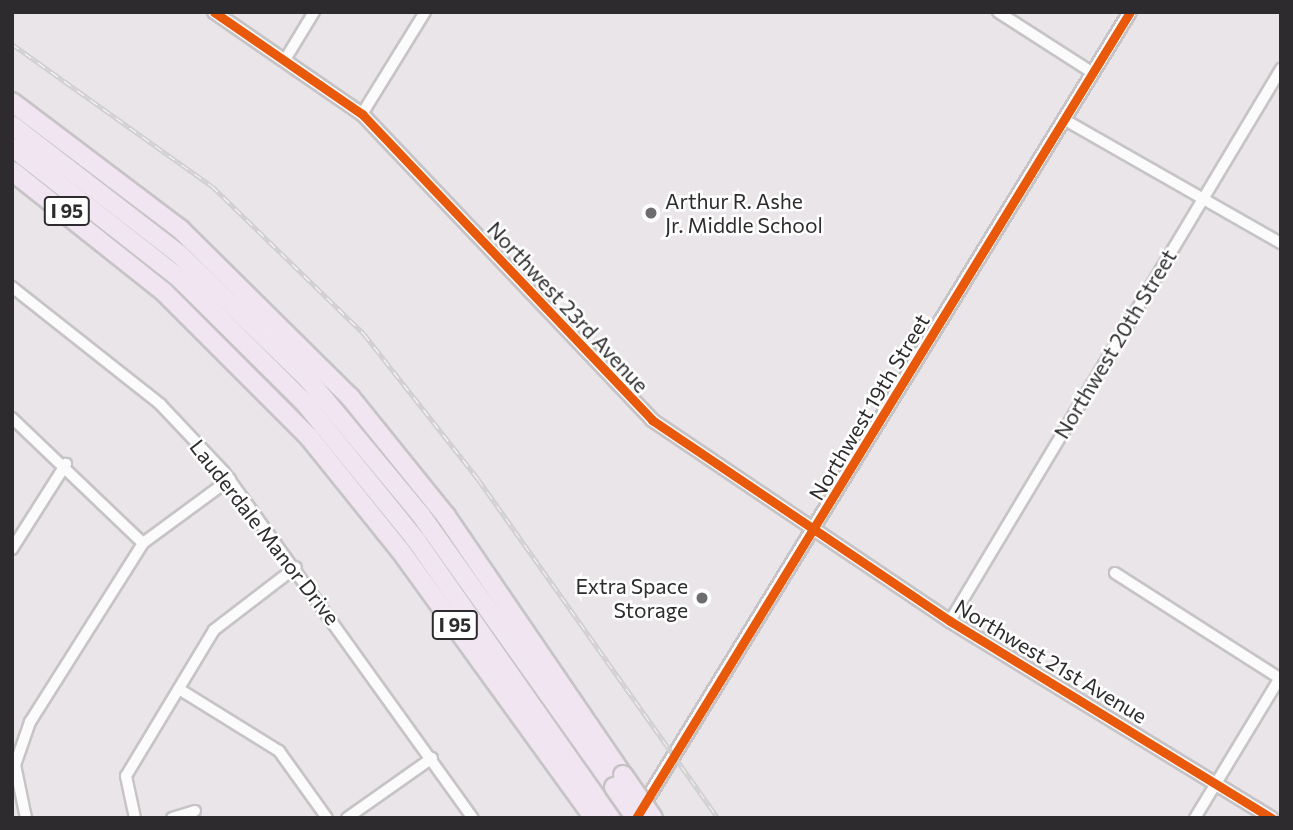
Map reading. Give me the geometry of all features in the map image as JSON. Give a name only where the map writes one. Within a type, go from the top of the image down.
[{"type":"highway","name":"I 95","points":[[12,102],[134,191],[269,311],[428,492],[619,781],[653,818]]},
{"type":"highway","points":[[12,125],[157,235],[269,311]]},
{"type":"highway","points":[[13,148],[120,253]]},
{"type":"highway","points":[[13,148],[178,277],[304,402],[411,532],[603,814]]},
{"type":"highway","name":"I 95","points":[[12,171],[120,253],[242,365],[328,459],[603,814]]},
{"type":"highway","points":[[157,235],[279,349],[378,460],[619,781],[636,818]]},
{"type":"street","name":"Northwest 23rd Avenue","points":[[214,12],[286,58],[362,114],[605,378],[652,420],[813,531]]},
{"type":"street","points":[[286,58],[314,12]]},
{"type":"street","points":[[362,114],[425,12]]},
{"type":"street","name":"Northwest 19th Street","points":[[636,818],[1130,12]]},
{"type":"street","points":[[1005,14],[1093,73]]},
{"type":"street","name":"Northwest 20th Street","points":[[950,621],[1281,69]]},
{"type":"street","points":[[1065,120],[1281,243]]},
{"type":"street","name":"Lauderdale Manor Drive","points":[[12,288],[160,404],[230,479],[296,567],[473,818]]},
{"type":"street","points":[[12,418],[66,464],[143,543]]},
{"type":"street","points":[[12,549],[66,464]]},
{"type":"street","points":[[26,818],[15,765],[20,741],[143,543],[230,479]]},
{"type":"street","name":"Northwest 21st Avenue","points":[[813,531],[950,621],[1272,818]]},
{"type":"street","points":[[135,818],[126,776],[178,690],[228,614],[296,567]]},
{"type":"street","points":[[1115,573],[1280,677],[1195,818]]},
{"type":"street","points":[[178,690],[279,751],[327,818]]},
{"type":"street","points":[[347,818],[432,758]]},
{"type":"street","points":[[172,818],[195,811]]},
{"type":"railway","points":[[12,44],[212,186],[364,334],[478,479],[718,818]]},
{"type":"cycle path","points":[[214,12],[362,114],[652,420],[950,621],[1272,818]]},
{"type":"cycle path","points":[[636,818],[1130,12]]},
{"type":"place","name":"Arthur R. Ashe Jr. Middle School","points":[[651,213]]},
{"type":"place","name":"Extra Space Storage","points":[[702,598]]}]
